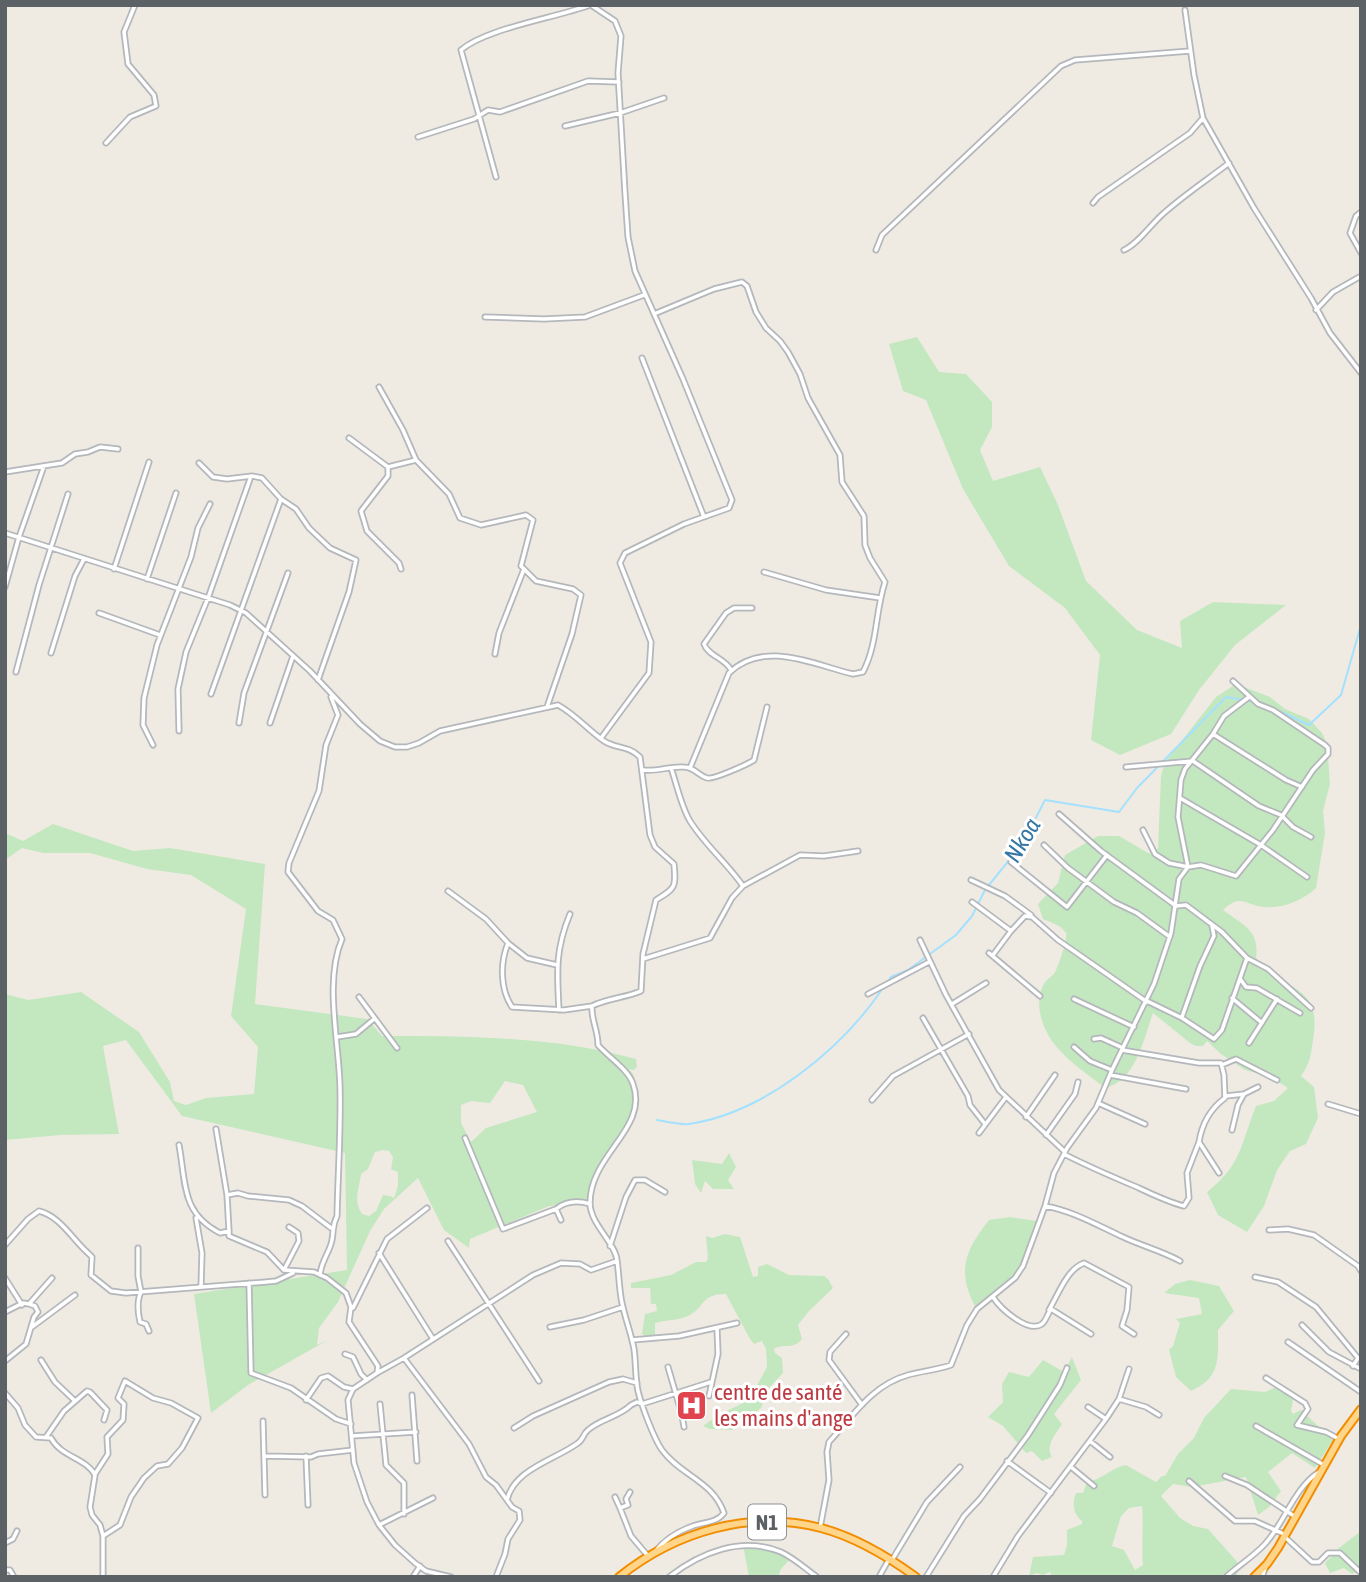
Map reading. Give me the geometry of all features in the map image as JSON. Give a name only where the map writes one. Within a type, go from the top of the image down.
[{"type":"highway","points":[[1254,1577],[1267,1564],[1285,1536],[1339,1439],[1361,1409]]},
{"type":"highway","name":"N1","points":[[619,1577],[680,1539],[711,1528],[779,1522],[820,1528],[866,1545],[916,1577]]},
{"type":"street","points":[[106,144],[130,117],[156,106],[154,95],[128,64],[124,32],[135,5]]},
{"type":"street","points":[[496,177],[461,50],[470,42],[498,32],[591,5],[614,21],[621,36],[620,113],[628,237],[635,271],[732,500],[729,508],[684,524],[625,553],[620,564],[651,642],[651,659],[649,673],[601,738]]},
{"type":"street","points":[[1185,10],[1203,117],[1329,333],[1361,373]]},
{"type":"street","points":[[876,250],[882,235],[1061,66],[1075,60],[1190,51]]},
{"type":"street","points":[[418,136],[474,119],[488,110],[500,112],[588,81],[619,82]]},
{"type":"street","points":[[565,126],[620,113],[664,98]]},
{"type":"street","points":[[1093,203],[1190,133],[1203,117]]},
{"type":"street","points":[[1124,250],[1133,246],[1164,213],[1229,163]]},
{"type":"street","points":[[1361,212],[1356,216],[1350,233],[1361,253]]},
{"type":"street","points":[[1316,310],[1332,292],[1361,276]]},
{"type":"street","points":[[654,314],[714,289],[742,282],[747,286],[756,312],[766,328],[788,352],[800,374],[808,398],[840,455],[842,482],[864,516],[865,545],[885,582],[880,598],[877,631],[863,672],[853,674],[790,656],[759,657],[731,670],[690,768]]},
{"type":"street","points":[[485,317],[585,317],[644,295]]},
{"type":"street","points":[[642,358],[704,517]]},
{"type":"street","points":[[379,387],[416,460],[449,494],[460,518],[481,525],[526,515],[533,520],[521,566],[536,581],[573,589],[581,595],[572,634],[547,707]]},
{"type":"street","points":[[349,438],[388,467]]},
{"type":"street","points":[[5,472],[62,463],[75,454],[100,447],[118,449]]},
{"type":"street","points":[[388,467],[416,460]]},
{"type":"street","points":[[114,569],[149,462]]},
{"type":"street","points":[[199,463],[213,477],[262,478],[296,509],[330,548],[356,560],[349,592],[318,680]]},
{"type":"street","points":[[5,587],[44,466]]},
{"type":"street","points":[[388,467],[388,475],[361,511],[367,531],[399,563],[401,569]]},
{"type":"street","points":[[179,732],[178,689],[186,652],[250,480]]},
{"type":"street","points":[[147,579],[176,493]]},
{"type":"street","points":[[16,672],[68,494]]},
{"type":"street","points":[[211,694],[282,499]]},
{"type":"street","points":[[153,745],[143,725],[144,698],[160,635],[179,590],[198,528],[210,504]]},
{"type":"street","points":[[5,533],[240,610],[293,656],[380,741],[396,747],[419,743],[440,731],[558,705],[606,743],[632,749],[640,757],[643,770],[650,835],[655,847],[674,864],[676,883],[671,891],[656,900],[643,959],[641,991],[629,996],[608,998],[592,1006],[559,1010],[512,1007],[503,983],[502,967],[508,943]]},
{"type":"street","points":[[51,653],[75,576],[84,559]]},
{"type":"street","points":[[495,654],[499,633],[524,569]]},
{"type":"street","points":[[764,572],[826,590],[880,598]]},
{"type":"street","points":[[239,723],[244,693],[288,573]]},
{"type":"street","points":[[731,670],[728,664],[706,650],[704,644],[726,613],[734,608],[752,608]]},
{"type":"street","points":[[99,613],[160,635]]},
{"type":"street","points":[[270,723],[293,656]]},
{"type":"street","points":[[1143,830],[1155,854],[1169,863],[1188,867],[1201,865],[1236,876],[1313,770],[1328,754],[1328,748],[1273,710],[1258,704],[1233,681]]},
{"type":"street","points":[[320,1275],[321,1263],[332,1240],[331,1228],[337,1216],[340,1087],[333,977],[334,956],[342,939],[333,920],[318,911],[288,872],[289,863],[319,791],[326,745],[338,715],[331,696]]},
{"type":"street","points":[[820,1528],[830,1480],[828,1443],[874,1392],[886,1384],[907,1375],[951,1365],[976,1309],[1015,1278],[1023,1266],[1054,1173],[1098,1103],[1147,1001],[1170,937],[1179,879],[1188,867],[1178,817],[1181,780],[1185,769],[1224,716],[1249,697]]},
{"type":"street","points":[[643,770],[656,772],[671,768],[696,768],[705,778],[712,779],[747,765],[754,760],[767,707]]},
{"type":"street","points":[[1213,734],[1286,780],[1302,787]]},
{"type":"street","points":[[1126,766],[1193,761],[1311,837]]},
{"type":"street","points":[[671,768],[688,817],[743,886]]},
{"type":"street","points":[[1180,798],[1261,845],[1307,877]]},
{"type":"street","points":[[1059,814],[1107,855],[1176,906],[1186,905],[1212,924],[1247,958],[1268,968],[1311,1008]]},
{"type":"street","points":[[1044,845],[1068,868],[1114,902],[1137,913],[1170,937]]},
{"type":"street","points":[[643,959],[710,938],[732,898],[743,886],[800,855],[824,856],[858,850]]},
{"type":"street","points":[[1011,862],[1068,907],[1107,855]]},
{"type":"street","points":[[971,880],[1004,896],[1058,940],[1147,1001],[1182,1018],[1214,1039],[1222,1030],[1247,958]]},
{"type":"street","points":[[448,891],[486,919],[508,943],[527,958],[557,965]]},
{"type":"street","points":[[972,901],[1010,931]]},
{"type":"street","points":[[559,1010],[557,965],[560,939],[570,914]]},
{"type":"street","points":[[1032,917],[1025,916],[991,954],[1040,996]]},
{"type":"street","points":[[1182,1018],[1200,966],[1214,936],[1212,924]]},
{"type":"street","points":[[920,940],[929,962],[999,1090],[1065,1153],[1111,1178],[1139,1188],[1163,1201],[1184,1206],[1189,1198],[1187,1173],[1206,1120],[1217,1104],[1226,1096],[1244,1094],[1258,1087]]},
{"type":"street","points":[[868,993],[929,962]]},
{"type":"street","points":[[1241,979],[1246,987],[1257,988],[1300,1013]]},
{"type":"street","points":[[952,1004],[986,983]]},
{"type":"street","points":[[359,997],[397,1048]]},
{"type":"street","points":[[1232,998],[1262,1023]]},
{"type":"street","points":[[1074,999],[1134,1027]]},
{"type":"street","points":[[1250,1043],[1277,999]]},
{"type":"street","points":[[592,1006],[591,1019],[597,1029],[598,1045],[633,1082],[638,1102],[634,1119],[602,1162],[590,1204],[617,1261],[642,1404],[662,1450],[710,1489],[724,1513],[718,1519],[686,1529],[661,1544],[651,1555],[631,1536],[615,1497]]},
{"type":"street","points":[[923,1018],[968,1096],[970,1105],[985,1124]]},
{"type":"street","points":[[337,1037],[356,1034],[374,1019]]},
{"type":"street","points":[[872,1100],[893,1076],[969,1034]]},
{"type":"street","points":[[1094,1039],[1101,1038],[1122,1049],[1199,1062],[1219,1062],[1222,1065]]},
{"type":"street","points":[[1074,1047],[1090,1061],[1111,1072],[1186,1089]]},
{"type":"street","points":[[1222,1065],[1236,1059],[1277,1080]]},
{"type":"street","points":[[1222,1065],[1226,1096]]},
{"type":"street","points":[[1026,1116],[1055,1074]]},
{"type":"street","points":[[1046,1135],[1075,1094],[1078,1082]]},
{"type":"street","points":[[1231,1130],[1244,1094]]},
{"type":"street","points":[[979,1133],[1006,1097]]},
{"type":"street","points":[[1098,1103],[1145,1124]]},
{"type":"street","points":[[1328,1104],[1361,1114]]},
{"type":"street","points":[[216,1129],[227,1195],[229,1236],[267,1252],[284,1270],[314,1272],[320,1275],[346,1293],[351,1313]]},
{"type":"street","points":[[465,1138],[503,1228],[570,1202],[590,1204]]},
{"type":"street","points":[[1199,1142],[1219,1173]]},
{"type":"street","points":[[179,1145],[185,1186],[195,1216],[202,1253],[201,1287]]},
{"type":"street","points":[[610,1246],[626,1197],[635,1180],[645,1180],[666,1192]]},
{"type":"street","points":[[227,1195],[238,1193],[289,1200],[302,1206],[331,1228]]},
{"type":"street","points":[[1045,1206],[1065,1209],[1180,1261]]},
{"type":"street","points":[[377,1373],[377,1366],[349,1322],[351,1313],[387,1239],[427,1208]]},
{"type":"street","points":[[556,1209],[561,1220]]},
{"type":"street","points":[[5,1245],[28,1219],[39,1211],[64,1228],[92,1257],[91,1272],[95,1280],[111,1291],[141,1292],[276,1281],[295,1272]]},
{"type":"street","points":[[195,1216],[220,1233],[229,1231]]},
{"type":"street","points":[[284,1270],[299,1241],[298,1233],[289,1227]]},
{"type":"street","points":[[1269,1230],[1288,1229],[1314,1235],[1358,1266],[1361,1271]]},
{"type":"street","points":[[448,1241],[539,1381]]},
{"type":"street","points":[[138,1248],[141,1292],[139,1317],[149,1331]]},
{"type":"street","points":[[379,1253],[433,1339]]},
{"type":"street","points":[[451,1577],[426,1571],[395,1545],[366,1502],[354,1463],[348,1400],[353,1389],[533,1275],[561,1263],[580,1264],[591,1270],[617,1261]]},
{"type":"street","points":[[993,1297],[1004,1311],[1033,1325],[1042,1324],[1070,1275],[1078,1265],[1084,1263],[1129,1287],[1122,1326],[1134,1334]]},
{"type":"street","points":[[1255,1277],[1278,1282],[1316,1307],[1358,1358],[1353,1366]]},
{"type":"street","points":[[5,1278],[22,1305]]},
{"type":"street","points":[[29,1304],[52,1278]]},
{"type":"street","points":[[249,1283],[251,1373],[291,1388],[336,1419],[351,1424]]},
{"type":"street","points":[[30,1328],[75,1295]]},
{"type":"street","points":[[5,1312],[29,1304],[35,1306],[38,1312],[26,1344],[5,1361]]},
{"type":"street","points":[[550,1327],[584,1320],[623,1307]]},
{"type":"street","points":[[1049,1310],[1055,1311],[1091,1334]]},
{"type":"street","points":[[632,1340],[667,1338],[737,1323]]},
{"type":"street","points":[[1302,1325],[1329,1352],[1361,1369]]},
{"type":"street","points":[[709,1396],[718,1354],[717,1328]]},
{"type":"street","points":[[846,1334],[830,1352],[829,1360],[862,1405]]},
{"type":"street","points":[[1288,1342],[1361,1392]]},
{"type":"street","points":[[345,1354],[353,1357],[367,1380]]},
{"type":"street","points":[[404,1358],[469,1444],[486,1477],[519,1511],[520,1520],[508,1539],[496,1577]]},
{"type":"street","points":[[41,1360],[55,1382],[75,1401]]},
{"type":"street","points":[[668,1367],[684,1427]]},
{"type":"street","points":[[929,1576],[964,1516],[981,1499],[1028,1435],[1067,1368]]},
{"type":"street","points":[[993,1577],[1018,1536],[1107,1419],[1119,1399],[1129,1369]]},
{"type":"street","points":[[306,1400],[321,1378],[328,1376],[344,1387],[353,1389]]},
{"type":"street","points":[[514,1428],[533,1416],[609,1382],[623,1378],[637,1384]]},
{"type":"street","points":[[1266,1378],[1305,1404],[1308,1409],[1297,1425],[1326,1432],[1339,1439]]},
{"type":"street","points":[[103,1536],[120,1525],[131,1497],[144,1478],[157,1466],[168,1464],[182,1448],[198,1418],[171,1403],[153,1398],[125,1381],[118,1398],[124,1404],[123,1420],[107,1437],[108,1454],[94,1474],[90,1507],[103,1536],[103,1577]]},
{"type":"street","points":[[507,1500],[515,1481],[581,1442],[587,1431],[631,1405],[711,1382]]},
{"type":"street","points":[[46,1437],[64,1411],[87,1391],[107,1410],[104,1420]]},
{"type":"street","points":[[5,1393],[36,1437],[51,1438],[67,1454],[91,1467],[94,1474]]},
{"type":"street","points":[[412,1395],[417,1461]]},
{"type":"street","points":[[1119,1399],[1146,1407],[1159,1415]]},
{"type":"street","points":[[380,1404],[386,1465],[404,1483],[404,1514]]},
{"type":"street","points":[[1088,1407],[1107,1419]]},
{"type":"street","points":[[263,1421],[265,1495]]},
{"type":"street","points":[[1226,1577],[1260,1549],[1307,1483],[1323,1468],[1256,1426]]},
{"type":"street","points":[[352,1436],[416,1432]]},
{"type":"street","points":[[1090,1441],[1110,1457]]},
{"type":"street","points":[[265,1456],[306,1456],[353,1450]]},
{"type":"street","points":[[306,1456],[308,1505]]},
{"type":"street","points":[[1007,1461],[1051,1493]]},
{"type":"street","points":[[879,1577],[927,1502],[960,1467]]},
{"type":"street","points":[[1071,1467],[1094,1486]]},
{"type":"street","points":[[1225,1476],[1247,1485],[1296,1517]]},
{"type":"street","points":[[1189,1481],[1235,1521],[1255,1521],[1275,1530],[1312,1562],[1319,1562],[1328,1553],[1340,1553],[1361,1573]]},
{"type":"street","points":[[620,1508],[628,1505],[626,1499],[630,1492]]},
{"type":"street","points":[[379,1525],[433,1498]]},
{"type":"street","points":[[5,1543],[13,1539],[17,1531]]},
{"type":"street","points":[[672,1576],[683,1566],[732,1546],[763,1547],[783,1553],[817,1577]]},
{"type":"street","points":[[1262,1577],[1267,1564]]},
{"type":"street","points":[[413,1577],[420,1566]]},
{"type":"street","points":[[5,1570],[10,1570],[14,1577]]},
{"type":"green space","points":[[917,337],[939,372],[966,374],[992,402],[992,427],[980,450],[993,481],[1040,467],[1058,505],[1086,581],[1137,630],[1182,648],[1180,621],[1213,602],[1286,605],[1235,645],[1199,690],[1171,734],[1120,755],[1091,740],[1100,655],[1065,608],[1009,566],[963,489],[926,400],[903,391],[889,344]]},
{"type":"green space","points":[[1239,685],[1270,697],[1285,709],[1309,719],[1322,733],[1327,744],[1330,784],[1323,811],[1325,833],[1316,888],[1299,900],[1285,905],[1264,907],[1239,901],[1223,910],[1253,934],[1257,949],[1256,958],[1306,998],[1315,1021],[1310,1059],[1301,1076],[1314,1087],[1318,1118],[1306,1144],[1290,1151],[1277,1170],[1264,1206],[1247,1232],[1218,1215],[1207,1192],[1234,1163],[1256,1106],[1274,1101],[1288,1088],[1271,1077],[1245,1070],[1207,1041],[1203,1046],[1190,1043],[1153,1013],[1131,1068],[1116,1084],[1105,1088],[1058,1049],[1045,1029],[1039,1003],[1043,985],[1058,966],[1066,933],[1043,919],[1038,904],[1058,883],[1065,855],[1098,836],[1119,836],[1154,854],[1158,848],[1161,776],[1165,762],[1216,697]]},
{"type":"green space","points":[[53,824],[133,851],[170,848],[265,864],[255,1004],[367,1019],[382,1036],[510,1039],[605,1051],[636,1059],[637,1067],[634,1070],[629,1069],[635,1079],[638,1105],[615,1146],[601,1163],[594,1180],[591,1204],[549,1206],[470,1239],[469,1248],[444,1230],[418,1178],[384,1209],[370,1231],[338,1302],[319,1328],[317,1345],[328,1340],[248,1385],[211,1413],[194,1294],[347,1270],[345,1153],[182,1116],[126,1040],[103,1046],[119,1134],[5,1140],[5,994],[28,1000],[81,992],[139,1032],[170,1082],[174,1101],[186,1105],[206,1098],[254,1094],[258,1047],[231,1016],[246,909],[191,875],[147,869],[90,853],[43,853],[22,848],[5,860],[5,833],[23,841]],"holes":[[[505,1081],[523,1085],[537,1112],[486,1128],[471,1142],[461,1123],[461,1105],[471,1101],[490,1103]],[[389,1151],[393,1157],[391,1169],[398,1172],[398,1186],[394,1198],[383,1195],[376,1211],[369,1216],[362,1214],[358,1205],[361,1174],[368,1169],[375,1152]]]},
{"type":"green space","points":[[729,1153],[736,1167],[728,1180],[734,1189],[713,1189],[705,1181],[701,1193],[695,1184],[692,1160],[722,1164]]},
{"type":"green space","points":[[1010,1217],[1037,1221],[1021,1265],[1001,1290],[977,1310],[966,1284],[969,1253],[989,1220]]},
{"type":"green space","points":[[725,1234],[740,1237],[753,1277],[758,1276],[758,1267],[767,1264],[789,1275],[824,1276],[833,1288],[798,1325],[802,1339],[792,1345],[774,1349],[782,1358],[783,1373],[768,1389],[761,1408],[749,1417],[735,1419],[732,1422],[733,1430],[703,1426],[751,1396],[767,1367],[766,1349],[762,1341],[754,1344],[750,1339],[726,1294],[712,1296],[685,1317],[655,1323],[655,1337],[650,1339],[642,1334],[645,1314],[657,1311],[656,1304],[651,1304],[650,1288],[631,1288],[631,1283],[671,1275],[696,1262],[706,1262],[706,1236],[712,1238]]},
{"type":"green space","points":[[1190,1280],[1219,1286],[1234,1311],[1218,1330],[1217,1358],[1213,1373],[1201,1386],[1191,1391],[1176,1377],[1169,1350],[1173,1346],[1180,1323],[1176,1319],[1202,1314],[1199,1298],[1164,1293],[1175,1284]]},
{"type":"green space","points":[[1072,1357],[1081,1380],[1054,1414],[1062,1424],[1050,1445],[1052,1457],[1042,1461],[1032,1451],[1026,1453],[1003,1426],[988,1417],[1003,1402],[1002,1384],[1009,1372],[1029,1377],[1043,1360],[1064,1372]]},
{"type":"green space","points":[[1281,1385],[1297,1395],[1293,1400],[1293,1414],[1301,1410],[1333,1440],[1315,1468],[1292,1453],[1268,1472],[1281,1491],[1269,1507],[1258,1515],[1246,1477],[1192,1487],[1173,1484],[1161,1496],[1180,1518],[1193,1526],[1208,1529],[1240,1565],[1236,1577],[1052,1577],[1050,1572],[1029,1576],[1033,1557],[1064,1555],[1067,1530],[1082,1524],[1075,1512],[1074,1501],[1076,1493],[1083,1493],[1087,1482],[1126,1465],[1156,1482],[1165,1476],[1178,1454],[1194,1438],[1204,1418],[1231,1389],[1265,1392]],"holes":[[[1142,1506],[1143,1565],[1135,1570],[1124,1550],[1112,1546],[1121,1516],[1129,1508]]]},
{"type":"green space","points":[[1361,1531],[1361,1573],[1358,1570],[1352,1574],[1344,1568],[1330,1573],[1325,1563]]},
{"type":"green space","points":[[743,1545],[780,1552],[791,1558],[778,1577],[749,1577]]},
{"type":"waterway","name":"Nkoa","points":[[1275,709],[1309,725],[1341,695],[1361,625]]},
{"type":"waterway","name":"Nkoa","points":[[886,984],[891,977],[908,970],[956,935],[972,916],[985,890],[1023,843],[1045,800],[1119,812],[1137,788],[1226,697],[1254,702]]},
{"type":"waterway","name":"Nkoa","points":[[657,1120],[689,1124],[717,1118],[773,1092],[823,1055],[866,1011],[883,988]]},
{"type":"place","name":"centre de santé les mains d'ange","points":[[691,1405]]}]
